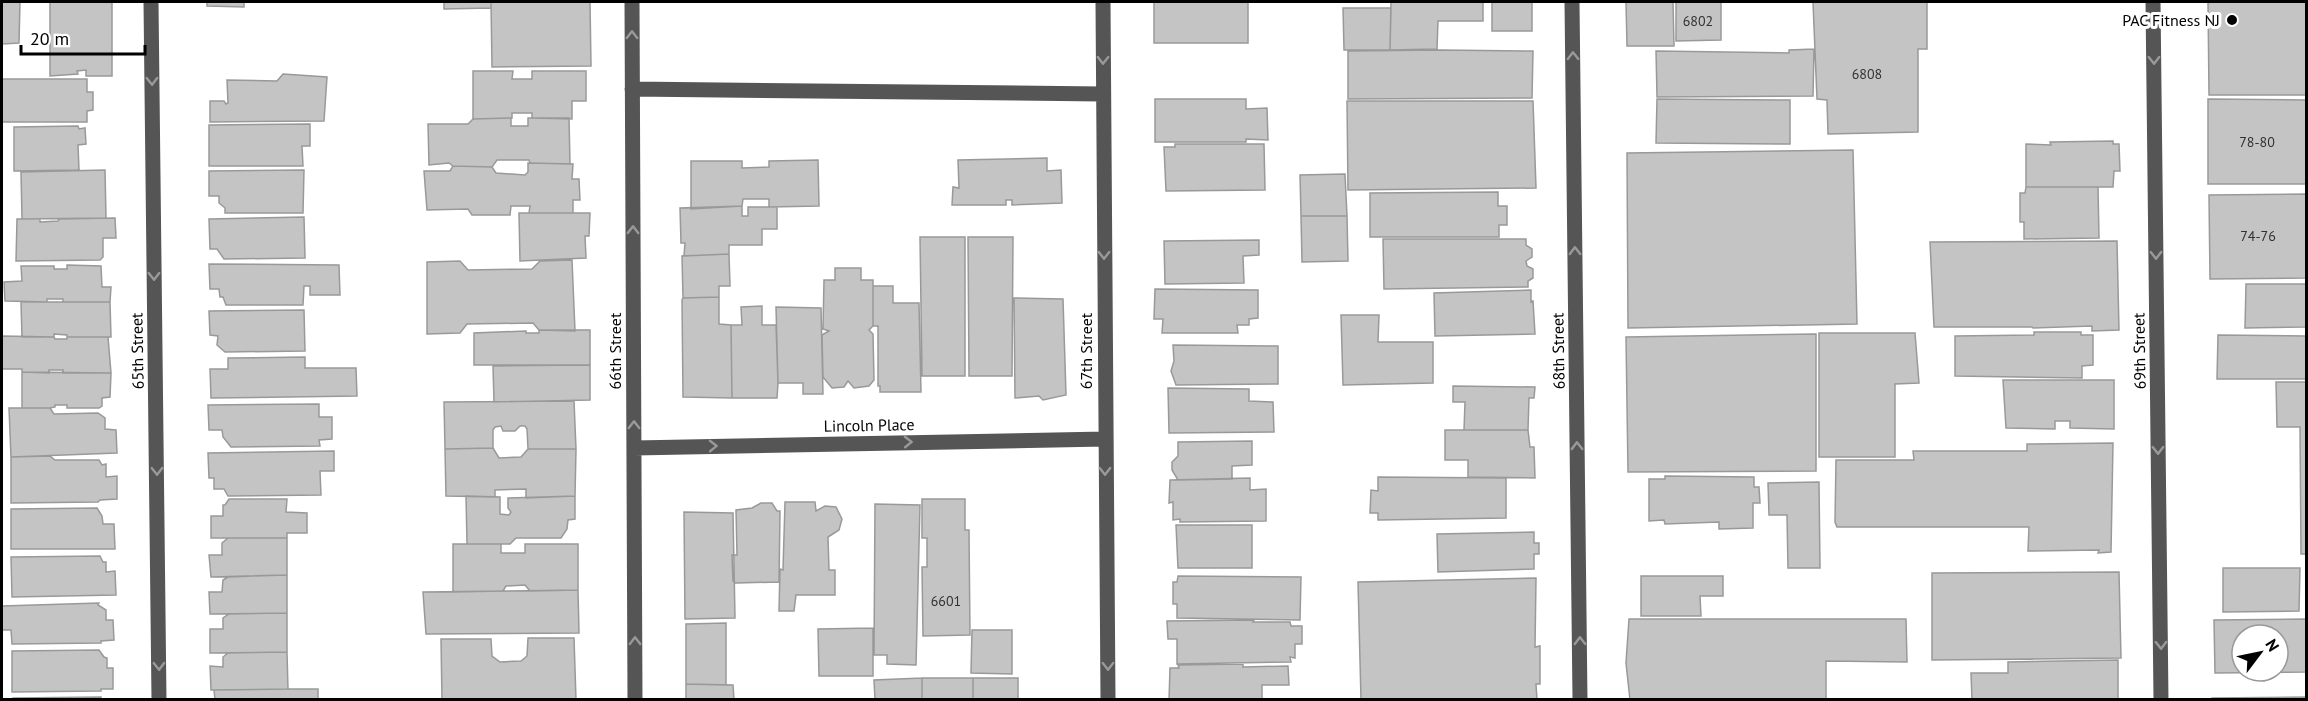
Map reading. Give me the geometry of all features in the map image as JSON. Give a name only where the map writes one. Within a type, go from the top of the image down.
[{"type":"street","name":"65th Street","points":[[151,2],[159,699]]},
{"type":"street","name":"66th Street","points":[[632,2],[635,699]]},
{"type":"street","name":"67th Street","points":[[1103,2],[1108,699]]},
{"type":"street","name":"68th Street","points":[[1572,2],[1580,699]]},
{"type":"street","name":"69th Street","points":[[2153,2],[2161,699]]},
{"type":"street","points":[[632,89],[1102,94]]},
{"type":"street","name":"Lincoln Place","points":[[634,448],[1105,439]]},
{"type":"building","points":[[2,2],[20,2],[19,43],[2,44]]},
{"type":"building","points":[[50,2],[112,2],[112,76],[86,76],[86,70],[77,71],[78,74],[50,76]]},
{"type":"building","points":[[207,2],[244,2],[244,7],[207,6]]},
{"type":"building","points":[[444,2],[491,2],[491,8],[444,9]]},
{"type":"building","points":[[491,2],[590,2],[591,66],[492,67]]},
{"type":"building","points":[[1154,2],[1248,2],[1248,43],[1154,43]]},
{"type":"building","points":[[1391,2],[1483,2],[1483,21],[1438,21],[1437,49],[1390,50]]},
{"type":"building","points":[[1492,2],[1532,2],[1532,31],[1492,31]]},
{"type":"building","points":[[1626,2],[1673,2],[1674,46],[1627,46]]},
{"type":"building","points":[[1676,2],[1721,2],[1721,40],[1676,41]]},
{"type":"building","points":[[1813,2],[1927,2],[1927,49],[1918,49],[1918,132],[1828,134],[1827,100],[1817,99]]},
{"type":"building","points":[[2208,2],[2306,2],[2306,95],[2209,95]]},
{"type":"building","points":[[1343,8],[1391,8],[1390,50],[1344,50]]},
{"type":"building","points":[[1814,49],[1813,96],[1657,97],[1656,51],[1789,53],[1789,50]]},
{"type":"building","points":[[1348,51],[1533,51],[1532,98],[1348,99]]},
{"type":"building","points":[[473,71],[513,71],[512,79],[532,79],[532,71],[586,71],[586,101],[572,101],[572,119],[532,118],[532,113],[512,113],[512,118],[473,119]]},
{"type":"building","points":[[283,74],[327,77],[324,121],[210,122],[210,101],[228,103],[227,80],[277,81]]},
{"type":"building","points":[[2,79],[87,79],[87,92],[93,92],[93,110],[87,111],[87,122],[2,122]]},
{"type":"building","points":[[1155,99],[1246,99],[1246,109],[1267,108],[1268,140],[1155,142]]},
{"type":"building","points":[[1657,99],[1790,100],[1790,144],[1656,143]]},
{"type":"building","points":[[2208,99],[2306,100],[2306,184],[2208,184]]},
{"type":"building","points":[[1347,101],[1533,101],[1536,188],[1348,190]]},
{"type":"building","points":[[511,118],[511,126],[528,126],[528,118],[569,118],[570,164],[497,160],[492,167],[453,166],[449,163],[429,165],[428,124],[468,124],[473,119]]},
{"type":"building","points":[[310,124],[310,146],[302,146],[303,166],[209,166],[209,125]]},
{"type":"building","points":[[78,126],[79,129],[85,128],[86,144],[78,145],[79,170],[14,171],[14,127]]},
{"type":"building","points":[[2113,141],[2113,144],[2119,144],[2120,171],[2114,171],[2113,187],[2026,187],[2026,144],[2051,145],[2050,142]]},
{"type":"building","points":[[1175,144],[1264,144],[1265,190],[1166,191],[1164,147],[1175,147]]},
{"type":"building","points":[[1853,150],[1857,324],[1628,328],[1627,153]]},
{"type":"building","points":[[1047,158],[1047,171],[1061,170],[1062,203],[1012,205],[1012,200],[1006,200],[1006,205],[952,205],[953,187],[959,188],[958,160]]},
{"type":"building","points":[[818,160],[819,206],[769,207],[769,199],[743,199],[742,206],[691,209],[691,161],[742,161],[742,168],[769,167],[769,161]]},
{"type":"building","points":[[528,163],[573,164],[572,179],[579,179],[580,200],[573,200],[573,213],[529,213],[530,206],[511,206],[510,215],[472,215],[468,209],[427,210],[424,171],[450,171],[453,166],[492,167],[496,173],[525,175],[528,172]]},
{"type":"building","points":[[105,170],[106,218],[22,219],[21,172]]},
{"type":"building","points":[[304,170],[303,213],[225,213],[225,208],[219,203],[219,196],[209,196],[209,171]]},
{"type":"building","points":[[1345,174],[1347,216],[1301,216],[1300,175]]},
{"type":"building","points":[[2026,187],[2098,187],[2099,238],[2024,239],[2024,222],[2020,222],[2020,193],[2025,193]]},
{"type":"building","points":[[1498,192],[1498,206],[1507,206],[1507,225],[1499,225],[1499,237],[1370,237],[1370,193]]},
{"type":"building","points":[[2306,194],[2306,278],[2210,279],[2209,195]]},
{"type":"building","points":[[742,206],[742,216],[748,216],[748,207],[777,207],[777,229],[762,229],[762,245],[729,245],[729,254],[684,256],[685,243],[681,243],[680,208]]},
{"type":"building","points":[[519,213],[590,213],[589,236],[585,236],[586,258],[520,261]]},
{"type":"building","points":[[1301,216],[1347,216],[1348,261],[1302,262]]},
{"type":"building","points":[[304,217],[305,258],[224,259],[217,249],[210,249],[209,219]]},
{"type":"building","points":[[115,218],[116,238],[103,238],[103,257],[100,260],[16,261],[17,219],[40,219],[40,222],[58,221],[59,219]]},
{"type":"building","points":[[920,237],[965,237],[965,376],[922,376]]},
{"type":"building","points":[[968,237],[1013,237],[1012,376],[969,376]]},
{"type":"building","points":[[1383,239],[1526,239],[1526,245],[1532,249],[1532,257],[1526,261],[1527,266],[1533,269],[1533,278],[1528,281],[1528,287],[1384,289]]},
{"type":"building","points":[[1259,240],[1259,255],[1243,256],[1244,283],[1165,284],[1164,241]]},
{"type":"building","points":[[2117,241],[2119,330],[2092,331],[2092,326],[1934,327],[1930,242]]},
{"type":"building","points":[[729,254],[730,286],[719,286],[719,297],[683,298],[682,256]]},
{"type":"building","points":[[572,260],[575,331],[539,330],[533,323],[467,324],[460,333],[427,334],[427,262],[460,261],[468,270],[532,269],[540,261]]},
{"type":"building","points":[[209,264],[339,265],[340,295],[310,295],[310,286],[304,286],[303,305],[226,305],[223,297],[220,297],[219,289],[210,289]]},
{"type":"building","points":[[67,265],[101,266],[102,287],[111,287],[110,302],[63,302],[63,299],[47,299],[47,302],[5,301],[4,282],[22,281],[21,266],[54,266],[54,269],[67,269]]},
{"type":"building","points":[[835,268],[861,268],[861,280],[873,280],[873,326],[869,330],[873,334],[874,380],[869,386],[854,388],[848,381],[844,387],[832,388],[823,377],[822,335],[829,331],[823,329],[824,280],[835,280]]},
{"type":"building","points":[[2246,284],[2306,284],[2306,327],[2245,328]]},
{"type":"building","points":[[873,286],[893,286],[893,303],[919,303],[921,392],[880,392],[880,386],[878,386],[878,326],[873,326]]},
{"type":"building","points":[[1155,289],[1258,290],[1258,318],[1249,319],[1249,325],[1237,325],[1238,333],[1162,333],[1163,319],[1154,319]]},
{"type":"building","points":[[1531,290],[1535,334],[1435,336],[1434,293]]},
{"type":"building","points":[[719,297],[719,324],[731,325],[732,398],[683,397],[682,300],[683,298]]},
{"type":"building","points":[[1014,298],[1063,299],[1066,395],[1043,400],[1039,396],[1015,398]]},
{"type":"building","points":[[21,302],[110,302],[111,337],[67,337],[67,335],[54,334],[54,337],[22,337]]},
{"type":"building","points":[[762,306],[762,325],[776,325],[777,398],[732,398],[731,325],[742,325],[741,307]]},
{"type":"building","points":[[776,307],[821,308],[823,394],[803,394],[803,383],[778,383]]},
{"type":"building","points":[[304,310],[305,351],[225,352],[217,345],[218,336],[210,335],[209,311]]},
{"type":"building","points":[[1341,315],[1379,315],[1378,342],[1433,342],[1433,383],[1343,385]]},
{"type":"building","points":[[539,330],[590,330],[590,365],[474,365],[474,333],[526,331],[526,333],[539,333]]},
{"type":"building","points":[[2034,332],[2081,332],[2081,335],[2093,335],[2093,365],[2082,366],[2082,378],[1955,376],[1955,336],[2034,335]]},
{"type":"building","points":[[1819,333],[1915,333],[1919,383],[1895,384],[1895,457],[1819,457]]},
{"type":"building","points":[[1816,334],[1816,471],[1628,472],[1626,337]]},
{"type":"building","points":[[2218,335],[2306,336],[2306,379],[2217,379]]},
{"type":"building","points":[[2,336],[54,337],[55,339],[108,337],[111,373],[63,373],[63,370],[49,370],[49,373],[2,369]]},
{"type":"building","points":[[1173,345],[1278,346],[1278,384],[1176,385],[1171,371],[1174,361]]},
{"type":"building","points":[[305,357],[305,368],[356,368],[357,396],[211,398],[210,369],[228,369],[228,358]]},
{"type":"building","points":[[590,365],[590,400],[494,402],[493,366]]},
{"type":"building","points":[[22,372],[111,373],[110,397],[102,398],[102,406],[99,408],[67,408],[67,405],[55,405],[50,408],[22,408]]},
{"type":"building","points":[[2003,380],[2114,380],[2114,429],[2070,428],[2070,421],[2055,421],[2055,429],[2006,428]]},
{"type":"building","points":[[2276,382],[2306,382],[2306,554],[2301,554],[2300,427],[2277,427]]},
{"type":"building","points":[[1453,386],[1535,387],[1534,398],[1529,398],[1528,430],[1464,430],[1465,402],[1453,402]]},
{"type":"building","points":[[1168,388],[1249,389],[1249,401],[1273,402],[1274,432],[1169,433]]},
{"type":"building","points":[[574,401],[576,449],[528,449],[525,426],[520,426],[515,431],[503,431],[501,426],[493,430],[493,448],[445,449],[444,402]]},
{"type":"building","points":[[319,404],[319,417],[332,417],[332,439],[319,440],[320,446],[231,447],[223,437],[222,430],[209,430],[208,405]]},
{"type":"building","points":[[9,408],[50,408],[54,414],[98,413],[105,418],[105,429],[116,430],[117,453],[11,457]]},
{"type":"building","points":[[1445,430],[1528,430],[1530,447],[1534,447],[1535,478],[1468,477],[1468,460],[1445,460]]},
{"type":"building","points":[[1252,441],[1252,465],[1232,466],[1232,479],[1178,480],[1172,470],[1172,462],[1178,456],[1178,442]]},
{"type":"building","points":[[2113,443],[2111,552],[2098,553],[2099,550],[2028,551],[2029,527],[1837,527],[1835,522],[1836,460],[1914,460],[1913,451],[2027,451],[2027,444]]},
{"type":"building","points":[[493,448],[499,458],[521,457],[528,449],[576,449],[575,496],[526,498],[526,489],[495,490],[495,497],[446,496],[445,449]]},
{"type":"building","points":[[334,451],[334,471],[320,471],[321,495],[228,496],[224,489],[214,489],[214,478],[209,478],[208,453]]},
{"type":"building","points":[[50,456],[55,460],[99,460],[102,465],[106,464],[106,477],[117,476],[117,499],[98,502],[11,503],[11,457]]},
{"type":"building","points":[[1665,476],[1754,477],[1754,487],[1759,487],[1760,503],[1753,503],[1753,528],[1719,529],[1719,522],[1665,524],[1664,520],[1649,521],[1649,479],[1665,479]]},
{"type":"building","points":[[1378,477],[1506,478],[1506,518],[1378,520],[1378,513],[1370,513],[1371,490],[1378,491]]},
{"type":"building","points":[[1250,478],[1250,490],[1266,489],[1266,521],[1180,522],[1180,519],[1173,520],[1173,502],[1169,503],[1170,480]]},
{"type":"building","points":[[1819,482],[1820,568],[1788,568],[1787,515],[1769,515],[1768,483]]},
{"type":"building","points":[[466,496],[500,497],[500,514],[509,515],[511,512],[508,508],[508,498],[575,496],[575,519],[568,520],[567,529],[561,538],[516,538],[510,544],[467,544]]},
{"type":"building","points":[[229,499],[287,499],[286,512],[307,513],[307,533],[287,533],[287,538],[211,538],[211,516],[223,516],[223,505]]},
{"type":"building","points":[[922,499],[965,499],[965,530],[969,530],[970,635],[923,636],[922,567],[927,567],[927,538],[922,538]]},
{"type":"building","points":[[785,502],[815,502],[816,511],[825,506],[836,507],[842,519],[839,530],[828,537],[829,570],[835,570],[835,595],[796,595],[794,611],[779,611]]},
{"type":"building","points":[[761,503],[772,503],[777,511],[780,511],[779,582],[736,583],[733,581],[732,555],[737,555],[736,510],[752,508]]},
{"type":"building","points":[[875,504],[920,505],[916,665],[887,664],[887,655],[874,655]]},
{"type":"building","points":[[97,508],[102,516],[103,524],[114,524],[115,549],[11,549],[11,509]]},
{"type":"building","points":[[684,512],[733,513],[735,618],[685,619]]},
{"type":"building","points":[[1176,525],[1252,525],[1252,568],[1178,568]]},
{"type":"building","points":[[1534,532],[1534,543],[1539,543],[1539,554],[1534,554],[1534,569],[1438,572],[1437,534]]},
{"type":"building","points":[[228,538],[287,538],[287,575],[211,577],[209,555],[222,555],[222,543]]},
{"type":"building","points":[[453,544],[501,544],[501,553],[525,553],[525,544],[578,544],[578,590],[530,591],[525,585],[506,586],[503,591],[453,592]]},
{"type":"building","points":[[100,556],[103,562],[106,562],[106,572],[115,571],[116,595],[12,597],[11,557]]},
{"type":"building","points":[[2223,568],[2300,568],[2299,611],[2223,612]]},
{"type":"building","points":[[2119,572],[2121,658],[1932,660],[1932,573]]},
{"type":"building","points":[[287,575],[287,613],[210,614],[209,592],[222,592],[223,580],[228,577]]},
{"type":"building","points":[[1178,576],[1301,577],[1300,620],[1177,618],[1177,604],[1173,604],[1173,582],[1177,582]]},
{"type":"building","points":[[1641,576],[1723,576],[1723,596],[1700,596],[1701,616],[1641,616]]},
{"type":"building","points":[[1536,578],[1535,647],[1540,646],[1540,684],[1536,684],[1537,700],[1361,700],[1358,582]]},
{"type":"building","points":[[578,590],[579,633],[426,634],[423,592]]},
{"type":"building","points":[[99,603],[98,605],[106,610],[106,620],[113,620],[114,640],[101,641],[101,643],[12,644],[11,630],[2,630],[2,606]]},
{"type":"building","points":[[287,613],[287,652],[210,653],[210,629],[223,629],[223,618],[229,614]]},
{"type":"building","points":[[1629,619],[1906,619],[1907,662],[1826,661],[1826,700],[1630,700],[1626,663]]},
{"type":"building","points":[[2306,619],[2306,672],[2290,672],[2290,623],[2230,623],[2230,673],[2215,673],[2214,620]]},
{"type":"building","points":[[1254,620],[1253,622],[1290,622],[1291,626],[1302,626],[1302,644],[1295,644],[1295,658],[1290,657],[1291,662],[1177,664],[1177,639],[1168,639],[1167,621]]},
{"type":"building","points":[[726,623],[726,685],[686,684],[686,624]]},
{"type":"building","points":[[873,628],[873,676],[819,676],[818,629]]},
{"type":"building","points":[[972,630],[1012,630],[1012,674],[971,673]]},
{"type":"building","points":[[528,638],[574,638],[576,700],[442,700],[441,639],[491,639],[492,656],[500,662],[521,661],[527,656]]},
{"type":"building","points":[[99,650],[107,658],[107,668],[113,668],[113,689],[12,692],[12,651]]},
{"type":"building","points":[[287,652],[288,689],[211,690],[210,666],[223,667],[223,657],[228,653]]},
{"type":"building","points":[[2118,660],[2118,700],[1972,700],[1971,673],[2008,673],[2008,662]]},
{"type":"building","points":[[1243,664],[1243,667],[1288,666],[1289,685],[1262,685],[1262,700],[1169,700],[1170,668],[1179,668],[1178,665]]},
{"type":"building","points":[[922,678],[973,678],[973,700],[922,700]]},
{"type":"building","points":[[922,678],[922,700],[875,700],[874,680]]},
{"type":"building","points":[[973,678],[1018,678],[1018,700],[973,700]]},
{"type":"building","points":[[686,684],[733,685],[734,700],[686,700]]},
{"type":"building","points":[[318,689],[318,700],[215,700],[214,690]]},
{"type":"building","points":[[101,697],[101,700],[13,700],[13,698]]},
{"type":"building","points":[[2306,697],[2306,700],[2212,700],[2212,698]]},
{"type":"place","name":"PAC Fitness NJ","points":[[2232,20]]}]
